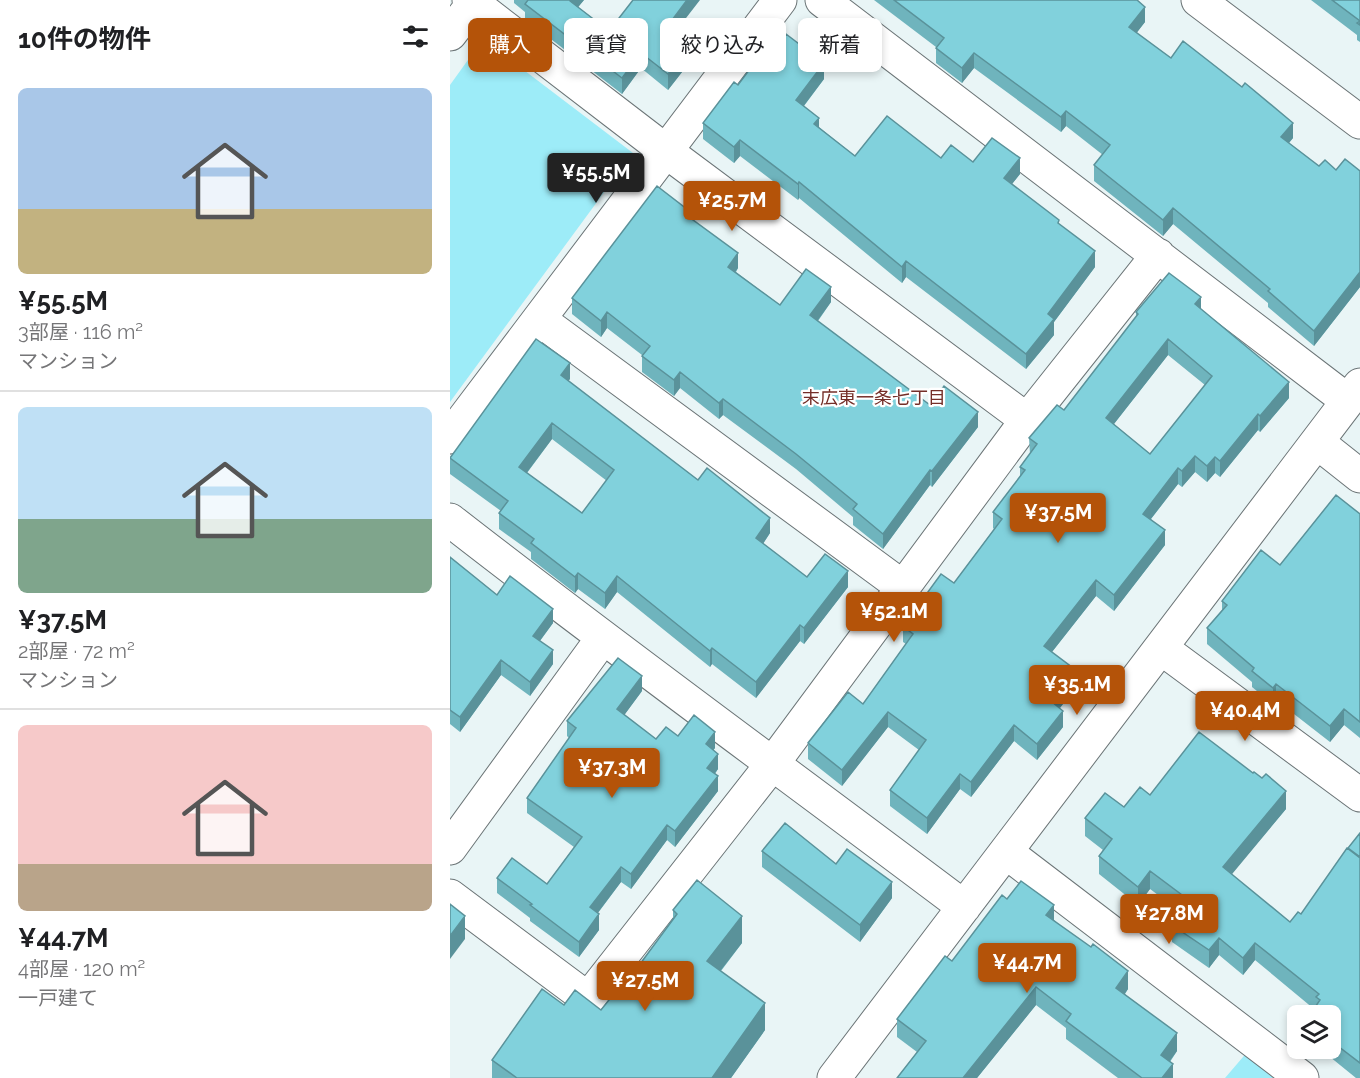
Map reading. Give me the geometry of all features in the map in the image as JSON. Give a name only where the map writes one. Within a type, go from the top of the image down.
[{"type":"street","points":[[450,437],[780,0]]},
{"type":"street","points":[[822,0],[1158,255],[1354,393],[834,1078]]},
{"type":"street","points":[[1198,0],[1360,122]]},
{"type":"street","points":[[450,34],[473,1],[667,152],[1027,420]]},
{"type":"street","points":[[450,896],[588,999],[773,763],[1027,420],[1158,255]]},
{"type":"street","points":[[540,320],[904,588]]},
{"type":"street","points":[[1317,442],[1360,476]]},
{"type":"street","points":[[450,520],[602,639],[773,763],[964,907]]},
{"type":"street","points":[[450,848],[602,639]]},
{"type":"street","points":[[1161,648],[1360,795]]},
{"type":"street","points":[[1006,852],[1302,1078]]},
{"type":"shaded area","points":[[468,60],[468,72],[526,72],[633,153],[450,402],[450,85]]},
{"type":"shaded area","points":[[1249,1050],[1283,1078],[1225,1078]]},
{"type":"building","points":[[528,0],[570,0],[592,18],[564,18],[564,34],[552,25],[552,18],[543,18],[525,4]]},
{"type":"building","points":[[633,0],[687,0],[674,18],[660,18],[660,68],[648,58],[648,18],[619,18]]},
{"type":"building","points":[[894,0],[1137,0],[1145,7],[1129,27],[1171,58],[1183,41],[1242,87],[1245,83],[1293,123],[1281,137],[1319,166],[1325,160],[1336,170],[1345,159],[1360,171],[1360,272],[1314,331],[1268,291],[1270,289],[1173,208],[1163,220],[1094,165],[1110,145],[1066,111],[1061,117],[974,53],[962,68],[936,48],[944,38]]},
{"type":"building","points":[[1332,0],[1360,0],[1360,21]]},
{"type":"building","points":[[786,34],[798,43],[798,72],[817,72],[796,100],[819,118],[814,124],[855,156],[887,116],[941,158],[951,145],[973,162],[992,138],[1020,158],[1004,178],[1095,251],[1048,314],[1054,319],[1026,354],[906,261],[902,267],[799,182],[798,184],[740,140],[734,147],[703,123],[734,82],[738,85],[748,72],[786,72]]},
{"type":"building","points":[[614,72],[627,72],[622,78]]},
{"type":"building","points":[[657,186],[688,210],[685,214],[738,253],[728,267],[780,305],[806,269],[831,287],[810,315],[930,405],[944,386],[978,412],[932,471],[930,470],[883,534],[853,509],[857,504],[796,454],[723,399],[719,403],[680,372],[674,380],[642,356],[650,346],[607,312],[601,321],[572,298]]},
{"type":"building","points":[[1169,273],[1201,297],[1195,304],[1289,382],[1260,416],[1258,414],[1220,461],[1215,457],[1207,466],[1195,456],[1182,471],[1178,468],[1143,514],[1165,530],[1114,595],[1096,580],[1044,646],[1077,671],[1052,702],[1063,711],[1037,744],[1014,725],[971,782],[960,774],[927,818],[890,790],[926,740],[888,712],[842,770],[808,743],[848,692],[863,704],[913,634],[903,626],[941,574],[954,583],[1002,519],[993,512],[1025,470],[1020,467],[1037,444],[1029,438],[1057,405],[1064,410],[1138,314],[1136,312]],"holes":[[[1168,339],[1212,376],[1150,454],[1106,418]]]},
{"type":"building","points":[[536,339],[570,363],[561,375],[698,480],[707,468],[770,518],[756,538],[807,577],[825,554],[848,571],[804,628],[800,625],[756,682],[712,648],[710,651],[617,576],[605,593],[578,573],[575,577],[531,543],[534,539],[499,513],[508,501],[450,458]],"holes":[[[552,423],[614,470],[582,513],[519,467]]]},
{"type":"building","points":[[1336,495],[1360,514],[1360,722],[1344,709],[1330,726],[1276,684],[1273,688],[1252,671],[1254,668],[1207,628],[1227,605],[1222,601],[1261,550],[1280,565]]},
{"type":"building","points":[[450,557],[497,595],[510,576],[553,609],[533,636],[553,650],[530,682],[501,660],[460,717],[450,710]]},
{"type":"building","points":[[618,658],[642,676],[617,709],[656,739],[666,727],[678,736],[694,715],[715,732],[706,744],[718,754],[707,768],[718,776],[675,831],[667,825],[631,874],[621,867],[590,907],[599,914],[579,942],[497,878],[512,858],[547,884],[582,837],[527,798],[576,728],[567,721]]},
{"type":"building","points":[[1199,732],[1253,773],[1262,778],[1266,774],[1286,791],[1223,867],[1290,922],[1298,912],[1301,914],[1347,848],[1360,858],[1360,1063],[1341,1048],[1341,1005],[1317,1005],[1320,1000],[1316,997],[1319,994],[1255,943],[1243,958],[1219,938],[1209,950],[1172,925],[1190,901],[1150,871],[1138,887],[1099,856],[1112,839],[1085,818],[1105,793],[1124,807],[1140,787],[1150,795]]},
{"type":"building","points":[[785,823],[836,864],[847,849],[892,882],[860,925],[762,851]]},
{"type":"building","points":[[1360,833],[1360,857],[1348,848]]},
{"type":"building","points":[[697,880],[742,916],[707,961],[765,1003],[712,1078],[517,1078],[492,1060],[542,989],[564,1005],[575,990],[601,1010],[621,985],[623,987],[677,914],[673,910]]},
{"type":"building","points":[[1021,881],[1054,905],[1046,915],[1091,947],[1093,944],[1128,971],[1116,988],[1177,1033],[1161,1055],[1173,1064],[1162,1078],[1142,1078],[1066,1021],[1071,1014],[1036,987],[963,1078],[897,1078],[926,1041],[897,1019],[945,956],[952,961],[1002,895],[1007,899]]},
{"type":"building","points":[[450,904],[465,916],[450,936]]},
{"type":"district","name":"末広東一条七丁目","points":[[874,397]]}]
